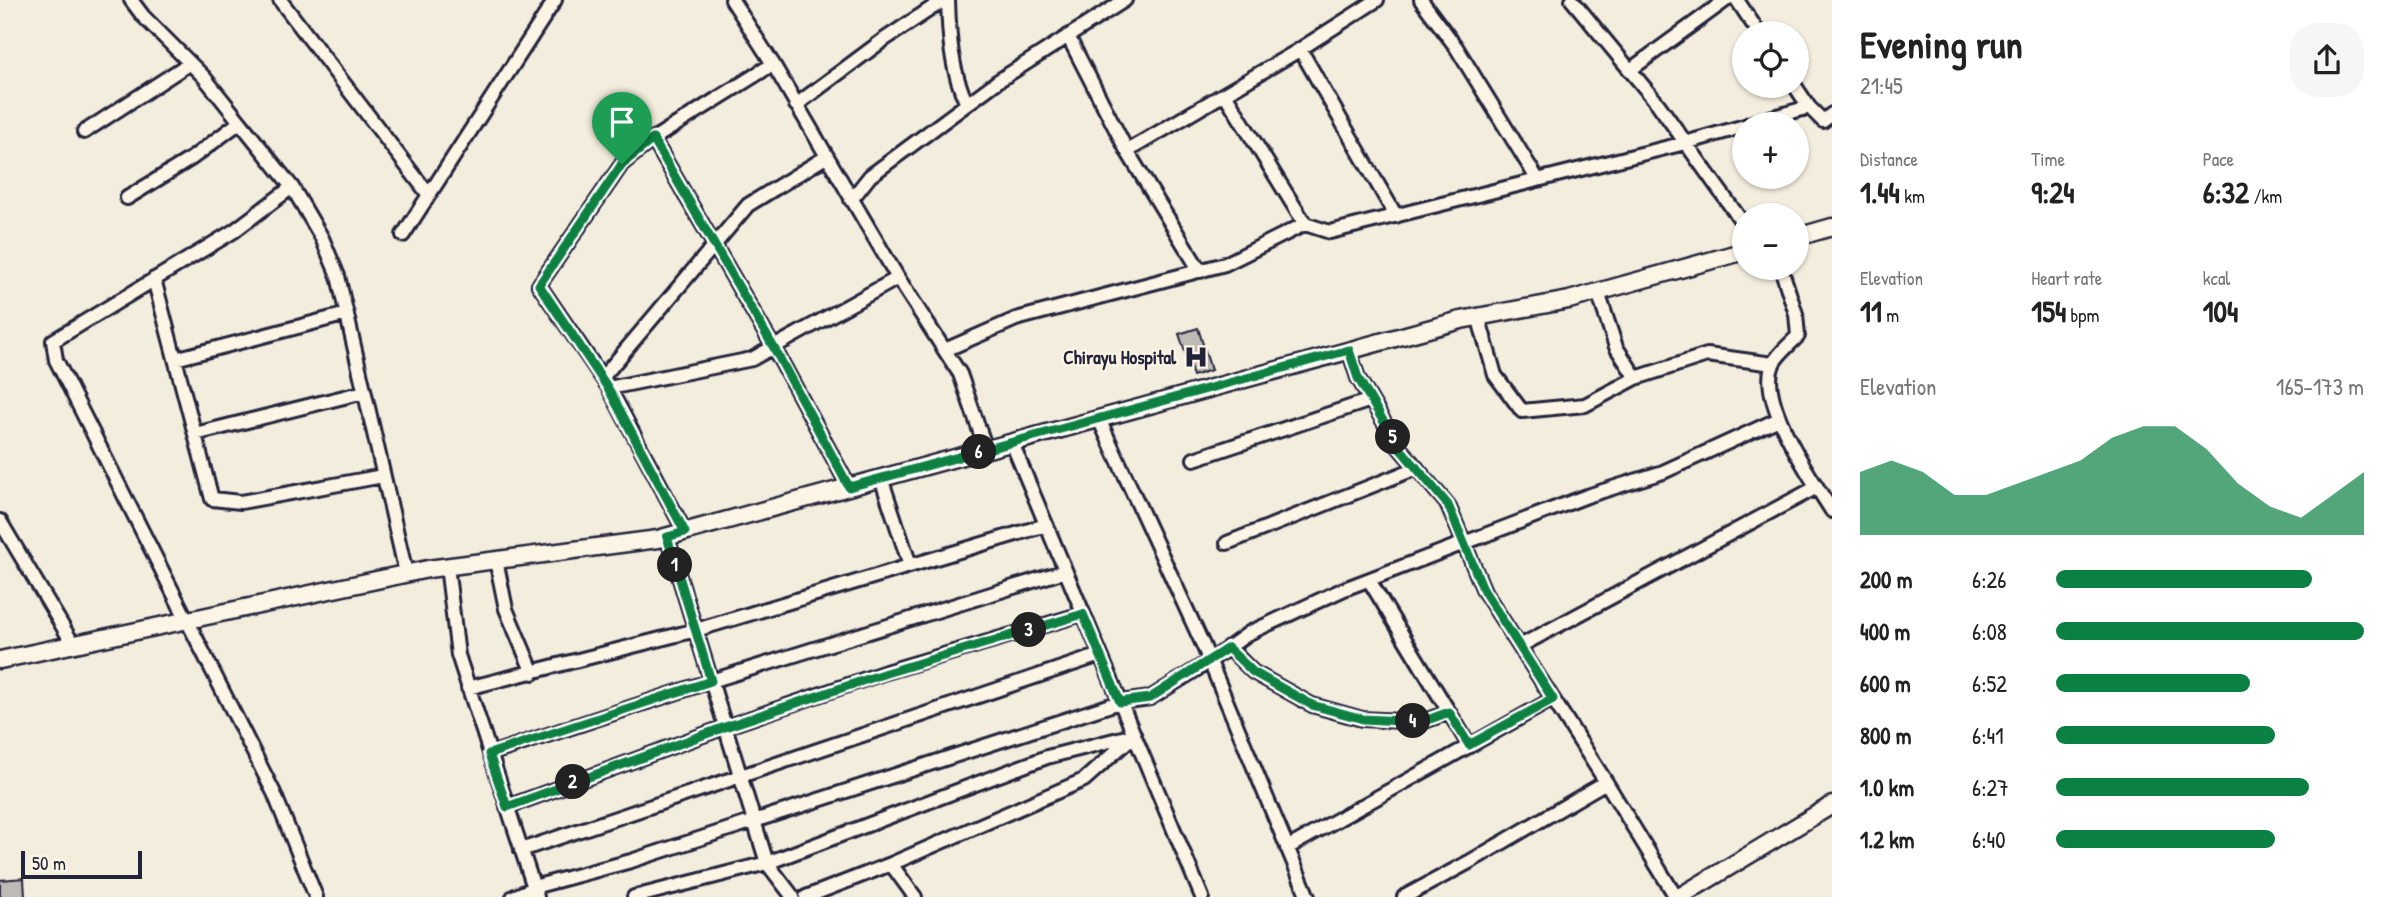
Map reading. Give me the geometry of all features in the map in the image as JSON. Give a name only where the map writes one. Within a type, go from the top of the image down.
[{"type":"street","points":[[131,0],[240,122],[292,187],[322,238],[338,276],[405,573]]},
{"type":"street","points":[[281,0],[429,195]]},
{"type":"street","points":[[403,235],[555,0]]},
{"type":"street","points":[[733,0],[898,278],[960,374],[986,449]]},
{"type":"street","points":[[796,105],[882,41],[946,0],[949,40],[960,90],[967,104]]},
{"type":"street","points":[[851,200],[870,176],[998,80],[1125,0]]},
{"type":"street","points":[[1127,151],[1300,49],[1377,0]]},
{"type":"street","points":[[1421,0],[1456,47],[1538,180]]},
{"type":"street","points":[[1572,0],[1630,70],[1732,208]]},
{"type":"street","points":[[1630,70],[1726,0]]},
{"type":"street","points":[[1737,0],[1751,21]]},
{"type":"street","points":[[1068,36],[1127,151],[1200,271]]},
{"type":"street","points":[[1300,49],[1396,216]]},
{"type":"street","points":[[84,132],[190,63]]},
{"type":"street","points":[[685,532],[605,383],[539,285],[622,164],[653,139],[773,64]]},
{"type":"street","points":[[1225,94],[1305,224],[1330,232],[1732,129]]},
{"type":"street","points":[[1803,98],[1823,121],[1832,114]]},
{"type":"street","points":[[1792,112],[1809,107]]},
{"type":"street","points":[[127,198],[192,158],[240,122]]},
{"type":"street","points":[[653,139],[774,348],[849,487]]},
{"type":"street","points":[[605,383],[748,205],[826,157]]},
{"type":"street","points":[[292,187],[234,231],[53,341],[56,360],[274,793],[316,897]]},
{"type":"street","points":[[944,350],[1016,319],[1225,264],[1305,224]]},
{"type":"street","points":[[1809,234],[1832,227]]},
{"type":"street","points":[[0,660],[405,573],[667,537],[1349,350],[1478,316],[1569,300],[1732,255]]},
{"type":"street","points":[[605,383],[752,359],[898,278]]},
{"type":"street","points":[[154,279],[212,499],[241,502],[383,476]]},
{"type":"street","points":[[1785,280],[1796,314],[1798,336],[1773,364],[1769,393],[1779,419],[1832,511]]},
{"type":"street","points":[[1598,292],[1616,347],[1636,378]]},
{"type":"street","points":[[175,359],[346,314]]},
{"type":"street","points":[[1478,316],[1495,375],[1522,411],[1585,405],[1636,378],[1707,355],[1773,364]]},
{"type":"street","points":[[1349,350],[1358,378],[1398,446],[1448,505],[1484,591],[1677,897],[1832,805]]},
{"type":"street","points":[[195,434],[364,392]]},
{"type":"street","points":[[1194,459],[1371,400]]},
{"type":"street","points":[[1099,419],[1210,661],[1308,897]]},
{"type":"street","points":[[513,897],[535,893],[1120,702],[1150,698],[1210,661],[1249,632],[1369,580],[1587,496],[1663,472],[1779,419]]},
{"type":"street","points":[[1012,443],[1202,897]]},
{"type":"street","points":[[1227,543],[1417,468]]},
{"type":"street","points":[[881,478],[910,565]]},
{"type":"street","points":[[1520,646],[1817,487]]},
{"type":"street","points":[[0,521],[73,644]]},
{"type":"street","points":[[468,688],[696,630],[1046,524]]},
{"type":"street","points":[[667,537],[767,863],[793,897]]},
{"type":"street","points":[[496,560],[506,610],[533,673]]},
{"type":"street","points":[[447,566],[458,655],[535,893]]},
{"type":"street","points":[[489,754],[711,681],[1065,571]]},
{"type":"street","points":[[1369,580],[1469,745]]},
{"type":"street","points":[[507,807],[725,727],[886,673],[1083,614]]},
{"type":"street","points":[[1228,648],[1253,672],[1312,705],[1363,719],[1422,722],[1449,712]]},
{"type":"street","points":[[521,850],[740,774],[1100,655]]},
{"type":"street","points":[[1287,848],[1553,699]]},
{"type":"street","points":[[634,897],[767,863],[1047,757],[1133,735]]},
{"type":"street","points":[[806,897],[891,864],[1084,780],[1133,735]]},
{"type":"street","points":[[1404,897],[1606,782]]},
{"type":"street","points":[[891,864],[915,897]]},
{"type":"building","points":[[1198,328],[1211,370],[1193,376],[1179,334]]},
{"type":"building","points":[[24,878],[25,897],[0,897],[0,880]]},
{"type":"place","name":"Chirayu Hospital","points":[[1196,357]]},
{"type":"route","points":[[653,139],[774,348],[849,487],[1349,350],[1358,378],[1398,446],[1448,505],[1484,591],[1553,699],[1469,745],[1449,712],[1422,722],[1363,719],[1312,705],[1253,672],[1228,648],[1150,698],[1120,702],[1083,614],[886,673],[725,727],[507,807],[489,754],[711,681],[667,537],[685,532],[608,388],[539,285],[622,164],[653,139]]}]
